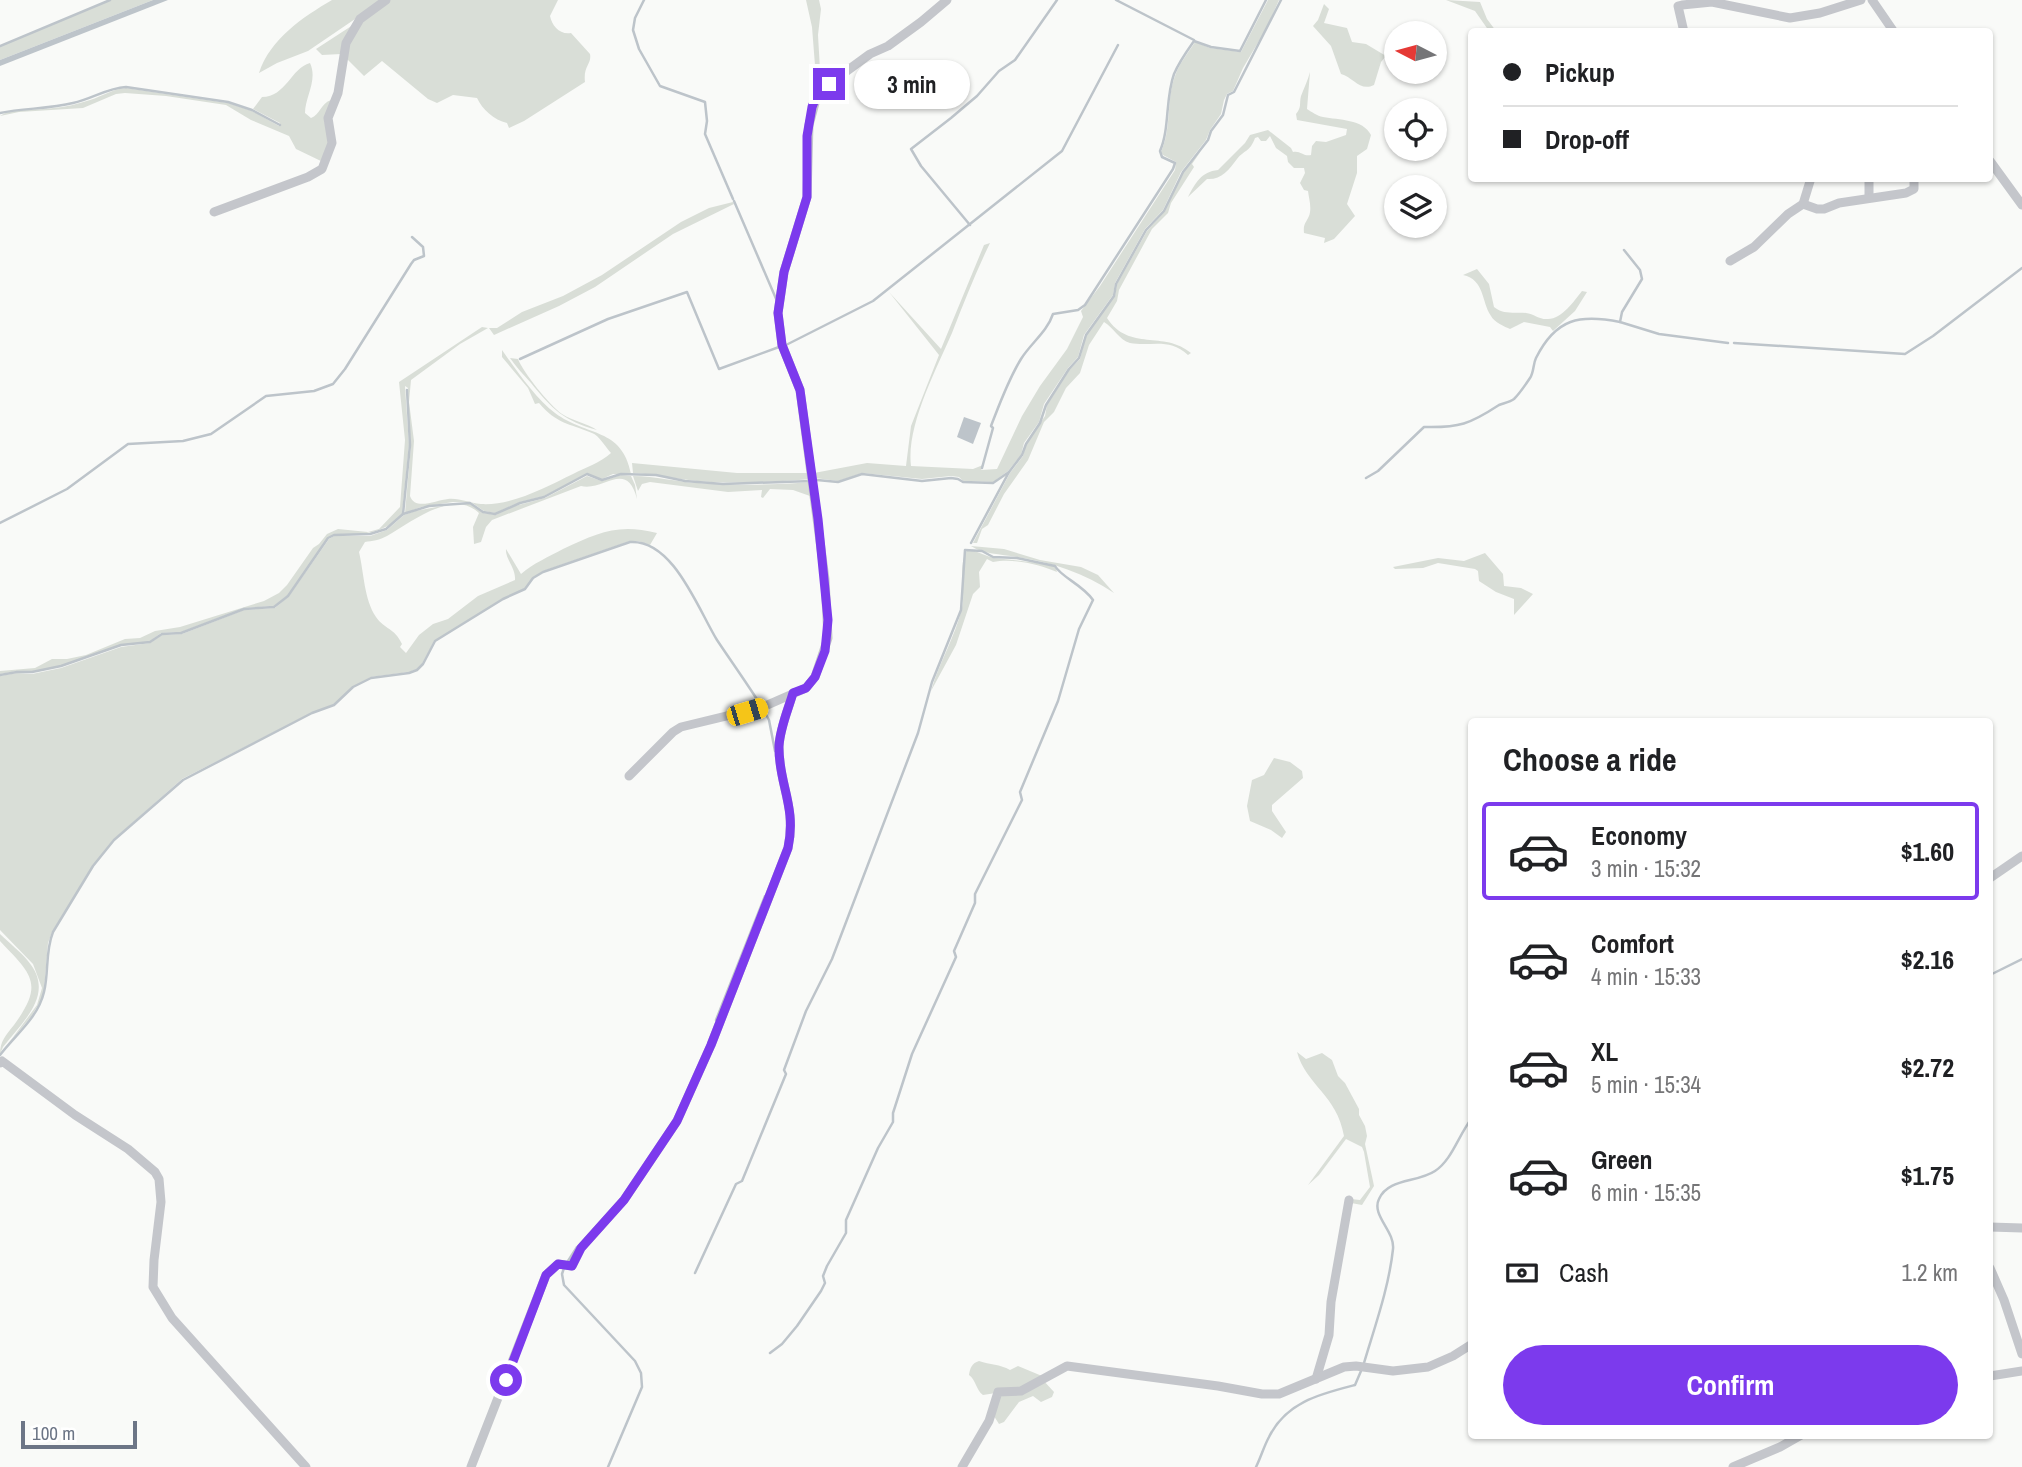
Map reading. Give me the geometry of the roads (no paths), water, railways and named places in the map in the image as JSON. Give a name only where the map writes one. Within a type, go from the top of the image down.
[{"type":"street","points":[[214,212],[308,177],[322,169],[332,144],[328,118],[338,93],[346,43],[360,19],[386,0]]},
{"type":"street","points":[[629,776],[665,738],[681,727],[747,712],[812,683],[825,651],[828,628],[818,519],[800,390],[782,345],[778,313],[784,272],[807,197],[807,136],[812,107],[818,92],[849,72],[870,54],[888,46],[947,0]]},
{"type":"street","points":[[1683,28],[1678,6],[1682,5],[1712,2],[1790,18],[1820,13],[1861,0]]},
{"type":"street","points":[[1871,0],[1891,28]]},
{"type":"street","points":[[1993,165],[2022,205]]},
{"type":"street","points":[[1730,261],[1754,247],[1788,214],[1803,204],[1810,182]]},
{"type":"street","points":[[1868,182],[1869,197]]},
{"type":"street","points":[[1803,204],[1824,209],[1839,203],[1911,191],[1914,189],[1914,182]]},
{"type":"street","points":[[471,1467],[546,1275],[558,1264],[572,1266],[581,1248],[624,1200],[677,1121],[711,1045],[788,848],[791,810],[779,746],[793,693]]},
{"type":"street","points":[[1993,876],[2022,856]]},
{"type":"street","points":[[0,1063],[2,1061],[75,1115],[128,1149],[155,1172],[161,1190],[153,1268],[155,1294],[172,1318],[306,1467]]},
{"type":"street","points":[[1316,1379],[1329,1335],[1331,1302],[1349,1200]]},
{"type":"street","points":[[1993,1228],[2022,1228]]},
{"type":"street","points":[[1993,1275],[2022,1354]]},
{"type":"street","points":[[962,1467],[989,1421],[998,1392],[1021,1391],[1067,1366],[1270,1395],[1288,1391],[1336,1369],[1351,1366],[1393,1371],[1428,1367],[1468,1347]]},
{"type":"street","points":[[1993,1376],[2022,1371]]},
{"type":"street","points":[[1733,1467],[1794,1439]]},
{"type":"waterway","points":[[0,46],[110,0]]},
{"type":"waterway","points":[[644,0],[635,18],[633,30],[639,49],[660,86],[705,102],[705,134],[733,199]]},
{"type":"waterway","points":[[970,225],[921,166],[911,149],[977,96],[999,71],[1015,60],[1057,0]]},
{"type":"waterway","points":[[1116,0],[1194,40]]},
{"type":"waterway","points":[[982,468],[993,428],[991,426],[1021,359],[1053,314],[1078,310],[1085,305],[1173,169],[1175,163],[1162,157],[1160,151],[1171,84],[1181,61],[1194,41],[1211,47],[1240,51],[1266,0]]},
{"type":"waterway","points":[[817,480],[838,482],[862,474],[922,481],[951,478],[963,482],[993,483],[1009,472],[1040,423],[1046,405],[1079,358],[1086,335],[1114,296],[1116,284],[1146,230],[1164,211],[1183,172],[1223,115],[1228,95],[1234,92],[1281,0]]},
{"type":"waterway","points":[[786,345],[873,301],[1062,151],[1118,45]]},
{"type":"waterway","points":[[0,113],[64,105],[126,87],[228,102],[252,110],[280,125]]},
{"type":"waterway","points":[[734,201],[777,301]]},
{"type":"waterway","points":[[0,523],[67,489],[128,444],[183,441],[211,434],[266,396],[314,391],[333,384],[411,264],[424,256],[423,247],[412,237]]},
{"type":"waterway","points":[[1624,250],[1640,270],[1642,279],[1622,312],[1620,322],[1659,334],[1728,343]]},
{"type":"waterway","points":[[1734,343],[1905,354],[2022,268]]},
{"type":"waterway","points":[[520,359],[608,319],[687,292],[719,369],[779,347]]},
{"type":"waterway","points":[[1366,478],[1378,471],[1424,427],[1464,424],[1514,399],[1531,376],[1535,360],[1544,345],[1561,327],[1581,319],[1620,322]]},
{"type":"waterway","points":[[403,514],[410,445],[407,390]]},
{"type":"waterway","points":[[971,543],[1009,472]]},
{"type":"waterway","points":[[0,675],[61,666],[121,645],[150,642],[162,634],[181,633],[244,609],[274,607],[288,596],[328,538],[334,535],[370,534],[386,529],[403,514],[429,506],[470,503],[483,512],[495,514],[520,503],[544,497],[587,474],[602,480],[621,474],[656,475],[723,484],[811,481]]},
{"type":"waterway","points":[[0,1055],[37,1010],[44,992],[53,932],[93,866],[114,840],[183,780],[312,713],[334,705],[353,687],[371,678],[417,670],[435,641],[503,599],[525,589],[533,578],[543,572],[630,542],[645,544],[659,552],[682,578],[717,640],[760,704]]},
{"type":"waterway","points":[[695,1273],[736,1184],[742,1181],[786,1074],[784,1070],[806,1011],[832,959],[918,733],[932,682],[961,610],[965,550],[1055,566],[1093,600],[1079,629],[1058,701],[1020,792],[1022,800],[975,894],[975,903],[954,951],[956,957],[912,1054],[893,1113],[893,1122],[878,1148],[846,1220],[846,1233],[827,1266],[823,1276],[825,1283],[797,1326],[782,1344],[770,1353]]},
{"type":"waterway","points":[[764,711],[769,720],[775,751]]},
{"type":"waterway","points":[[716,1020],[765,896]]},
{"type":"waterway","points":[[1993,974],[2022,959]]},
{"type":"waterway","points":[[1364,1363],[1385,1292],[1393,1249],[1391,1236],[1378,1211],[1379,1199],[1389,1187],[1428,1175],[1441,1166],[1468,1124]]},
{"type":"waterway","points":[[568,1261],[577,1247]]},
{"type":"waterway","points":[[564,1268],[564,1285],[635,1361],[641,1373],[642,1387],[608,1467]]},
{"type":"waterway","points":[[1256,1467],[1269,1437],[1285,1415],[1305,1401],[1355,1385],[1361,1371]]}]
